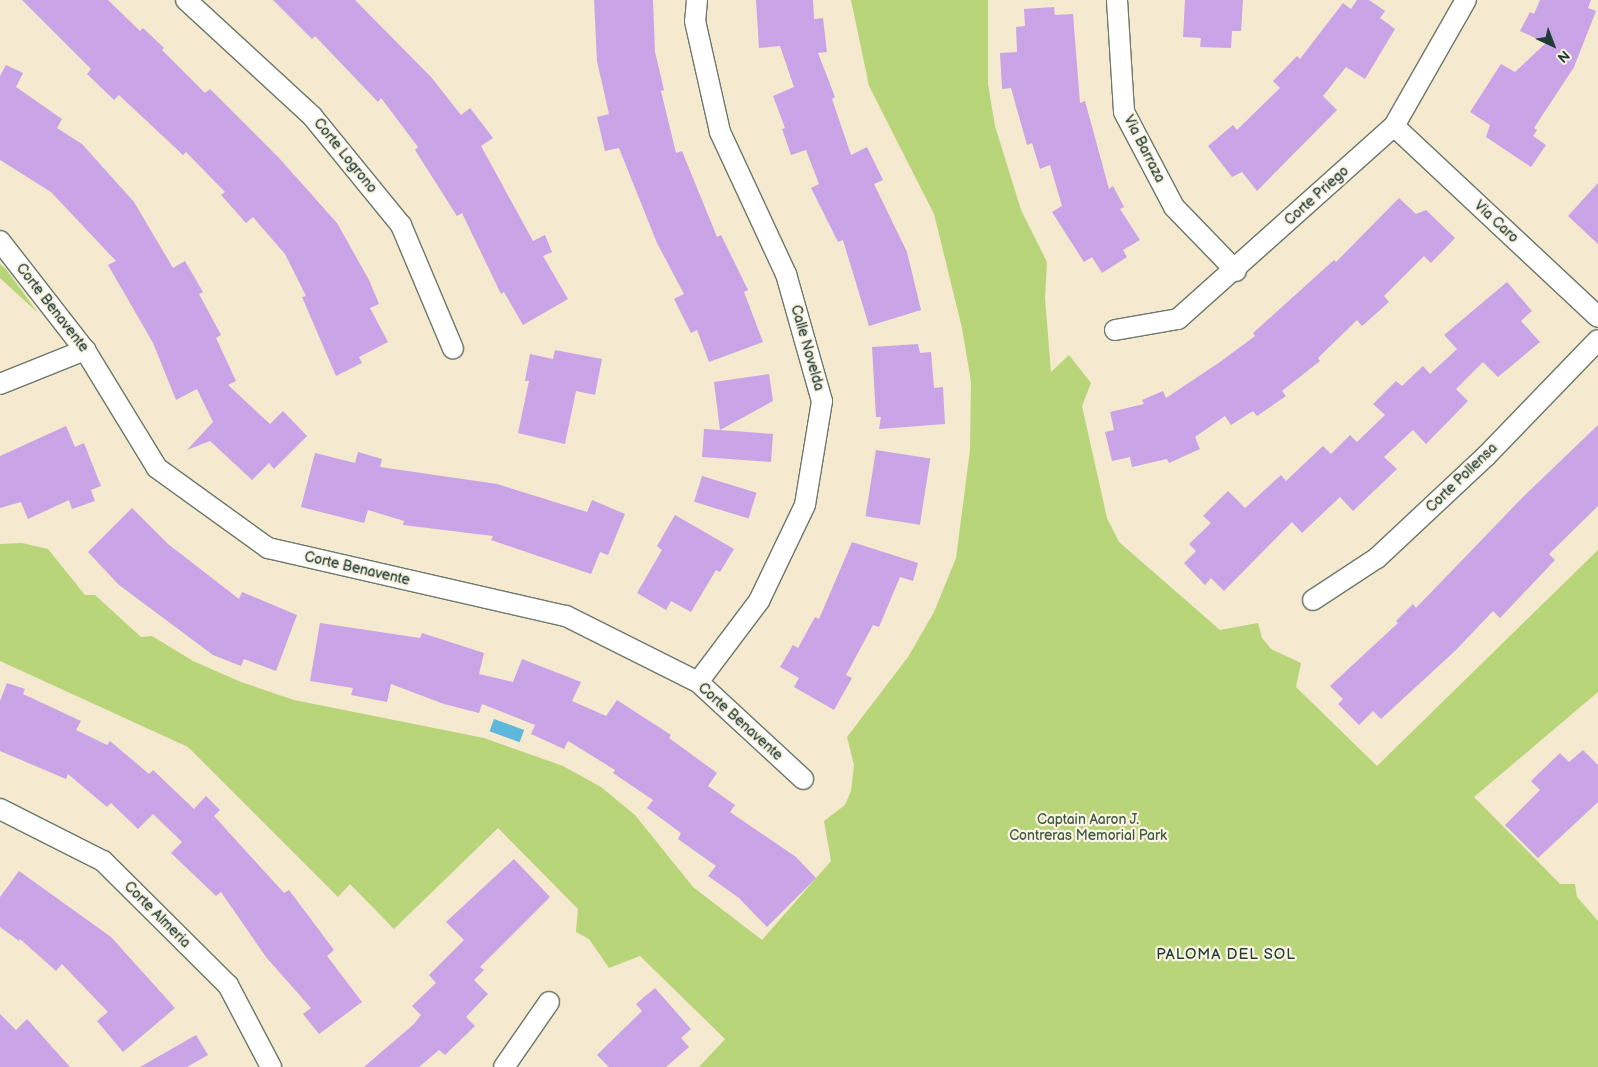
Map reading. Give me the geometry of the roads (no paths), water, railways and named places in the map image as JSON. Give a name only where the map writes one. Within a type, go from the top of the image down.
[{"type":"street","name":"Corte Logrono","points":[[186,0],[312,116],[401,225],[453,349]]},
{"type":"street","name":"Calle Novelda","points":[[697,0],[695,21],[720,132],[786,274],[822,401],[805,505],[759,601],[698,682]]},
{"type":"street","name":"Via Barraza","points":[[1117,0],[1124,112],[1174,207],[1236,271]]},
{"type":"street","name":"Corte Priego","points":[[1115,330],[1178,319],[1236,271],[1394,126],[1466,0]]},
{"type":"street","name":"Via Caro","points":[[1394,126],[1598,318]]},
{"type":"street","name":"Corte Benavente","points":[[0,241],[85,350],[156,468],[268,548],[566,616],[698,682],[803,779]]},
{"type":"street","name":"Corte Pollensa","points":[[1313,600],[1376,558],[1486,456],[1598,340]]},
{"type":"street","points":[[0,384],[85,350]]},
{"type":"street","name":"Corte Almeria","points":[[0,809],[102,861],[228,985],[270,1067]]},
{"type":"street","points":[[504,1067],[549,1002]]},
{"type":"water","points":[[494,719],[524,730],[520,742],[490,731]]},
{"type":"district","name":"PALOMA DEL SOL","points":[[1226,955]]},
{"type":"park label","name":"Captain Aaron J. Contreras Memorial Park","points":[[1088,828]]}]
